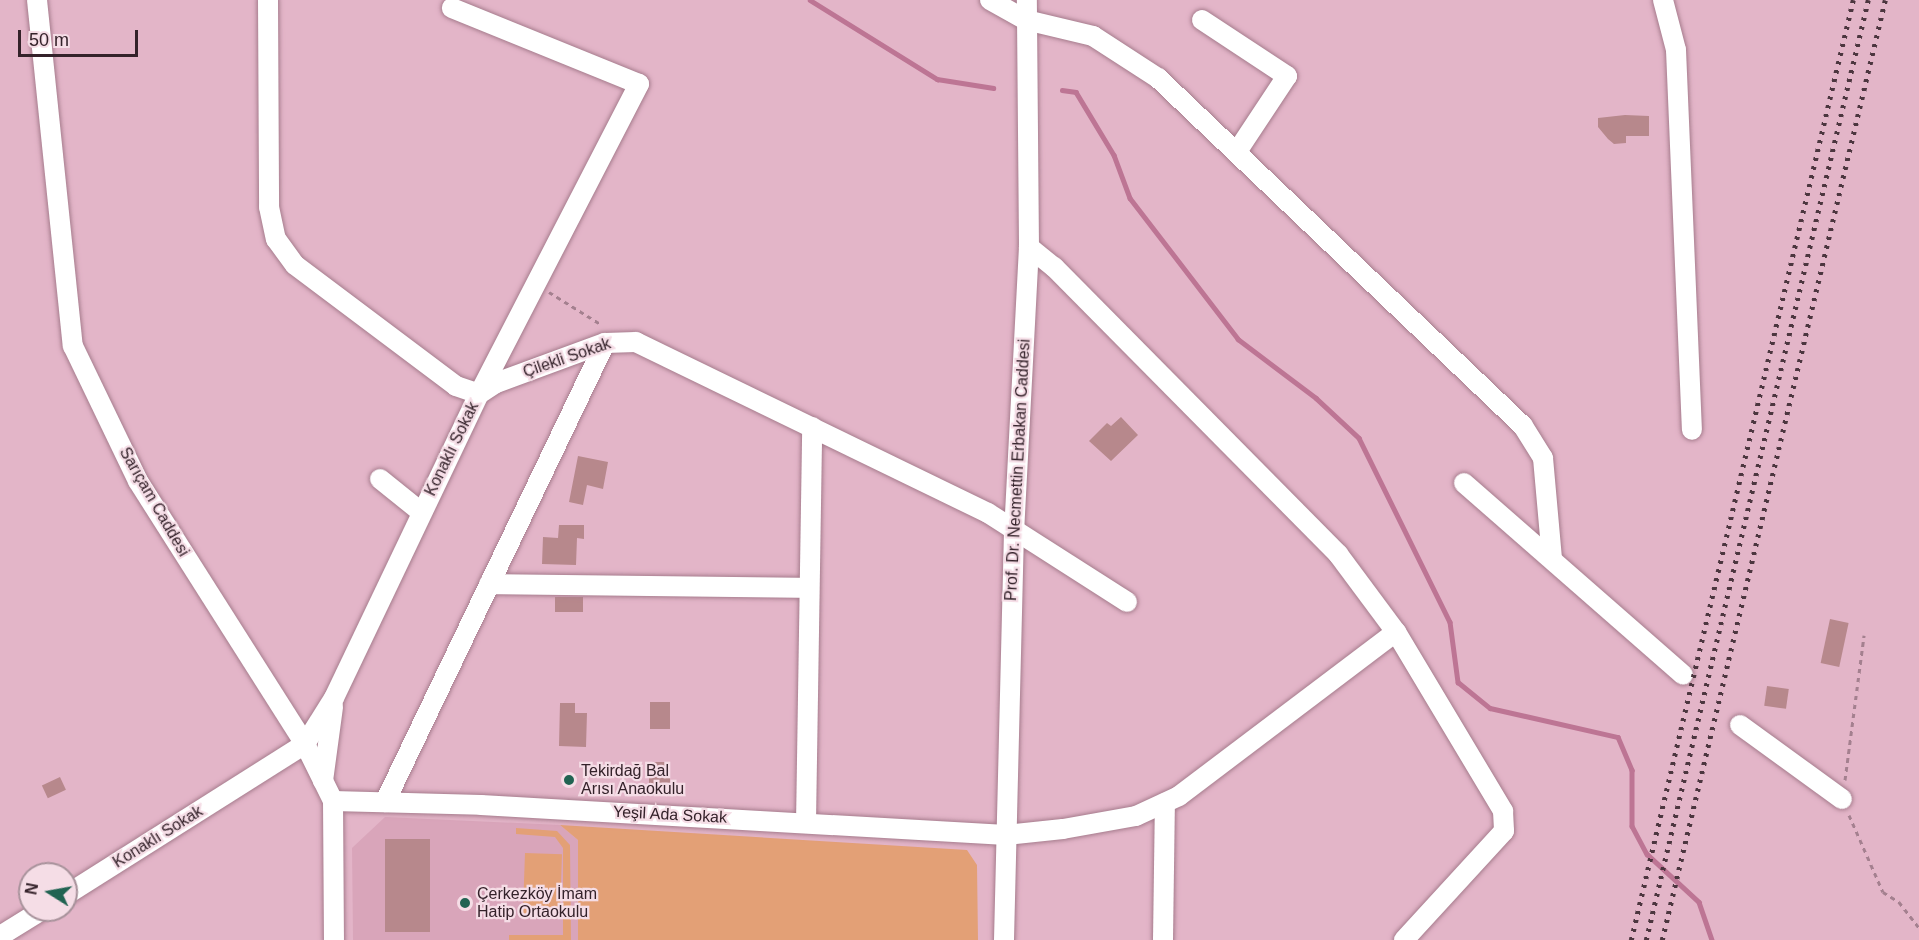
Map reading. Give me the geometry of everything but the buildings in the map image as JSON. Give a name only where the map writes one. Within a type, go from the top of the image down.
[{"type":"street","name":"Sarıçam Caddesi","points":[[37,0],[73,346],[138,481],[304,744],[333,801],[334,940]]},
{"type":"street","points":[[268,0],[269,207],[276,239],[295,264],[314,279],[456,386],[479,394]]},
{"type":"street","points":[[990,0],[1026,20],[1093,36],[1158,78],[1523,426],[1543,458],[1552,558]]},
{"type":"street","name":"Prof. Dr. Necmettin Erbakan Caddesi","points":[[1004,940],[1014,533],[1029,247],[1027,0]]},
{"type":"street","points":[[1663,0],[1676,50],[1692,430]]},
{"type":"street","name":"Konaklı Sokak","points":[[78,887],[304,744],[334,698],[479,394],[639,84],[452,8]]},
{"type":"street","points":[[1202,20],[1287,76],[1236,153]]},
{"type":"street","points":[[1029,247],[1054,267],[1338,554],[1396,632],[1503,812],[1504,831],[1404,940]]},
{"type":"street","points":[[384,802],[489,584],[611,341]]},
{"type":"street","name":"Çilekli Sokak","points":[[479,394],[496,383],[611,341],[636,342],[988,513],[1014,533],[1127,602]]},
{"type":"street","points":[[806,823],[812,427]]},
{"type":"street","points":[[380,479],[421,512]]},
{"type":"street","points":[[1464,483],[1683,675]]},
{"type":"street","points":[[489,584],[809,588]]},
{"type":"street","name":"Yeşil Ada Sokak","points":[[333,801],[806,823],[1006,835],[1137,816],[1166,803],[1396,632]]},
{"type":"street","points":[[323,781],[334,698]]},
{"type":"street","points":[[1740,724],[1842,799]]},
{"type":"street","points":[[1163,940],[1166,803]]},
{"type":"street","points":[[0,936],[23,922]]},
{"type":"path","points":[[535,283],[609,330],[611,341]]},
{"type":"path","points":[[1864,635],[1842,799],[1883,892],[1899,902],[1919,928]]},
{"type":"shaded area","name":"Çerkezköy İmam Hatip Ortaokulu","points":[[385,817],[560,825],[578,840],[579,940],[353,940],[352,848]]},
{"type":"shaded area","points":[[560,825],[967,850],[977,865],[978,940],[578,940],[578,840]]},
{"type":"shaded area","points":[[516,828],[557,831],[570,845],[571,940],[509,940],[509,935],[563,935],[563,848],[555,837],[516,834]]},
{"type":"shaded area","points":[[525,853],[562,854],[560,918],[523,917]]},
{"type":"waterway","points":[[810,0],[937,79],[993,88]]},
{"type":"waterway","points":[[1062,90],[1076,92],[1114,155],[1130,198],[1238,339],[1316,398],[1359,438],[1450,622],[1458,682],[1490,708],[1618,737],[1632,770],[1632,826],[1647,854],[1699,902],[1712,940]]},
{"type":"railway","points":[[1631,940],[1853,0]]},
{"type":"railway","points":[[1646,940],[1868,0]]},
{"type":"railway","points":[[1662,940],[1885,0]]},
{"type":"place","name":"Tekirdağ Bal Arısı Anaokulu","points":[[569,780]]},
{"type":"place","name":"Çerkezköy İmam Hatip Ortaokulu","points":[[465,903]]}]
